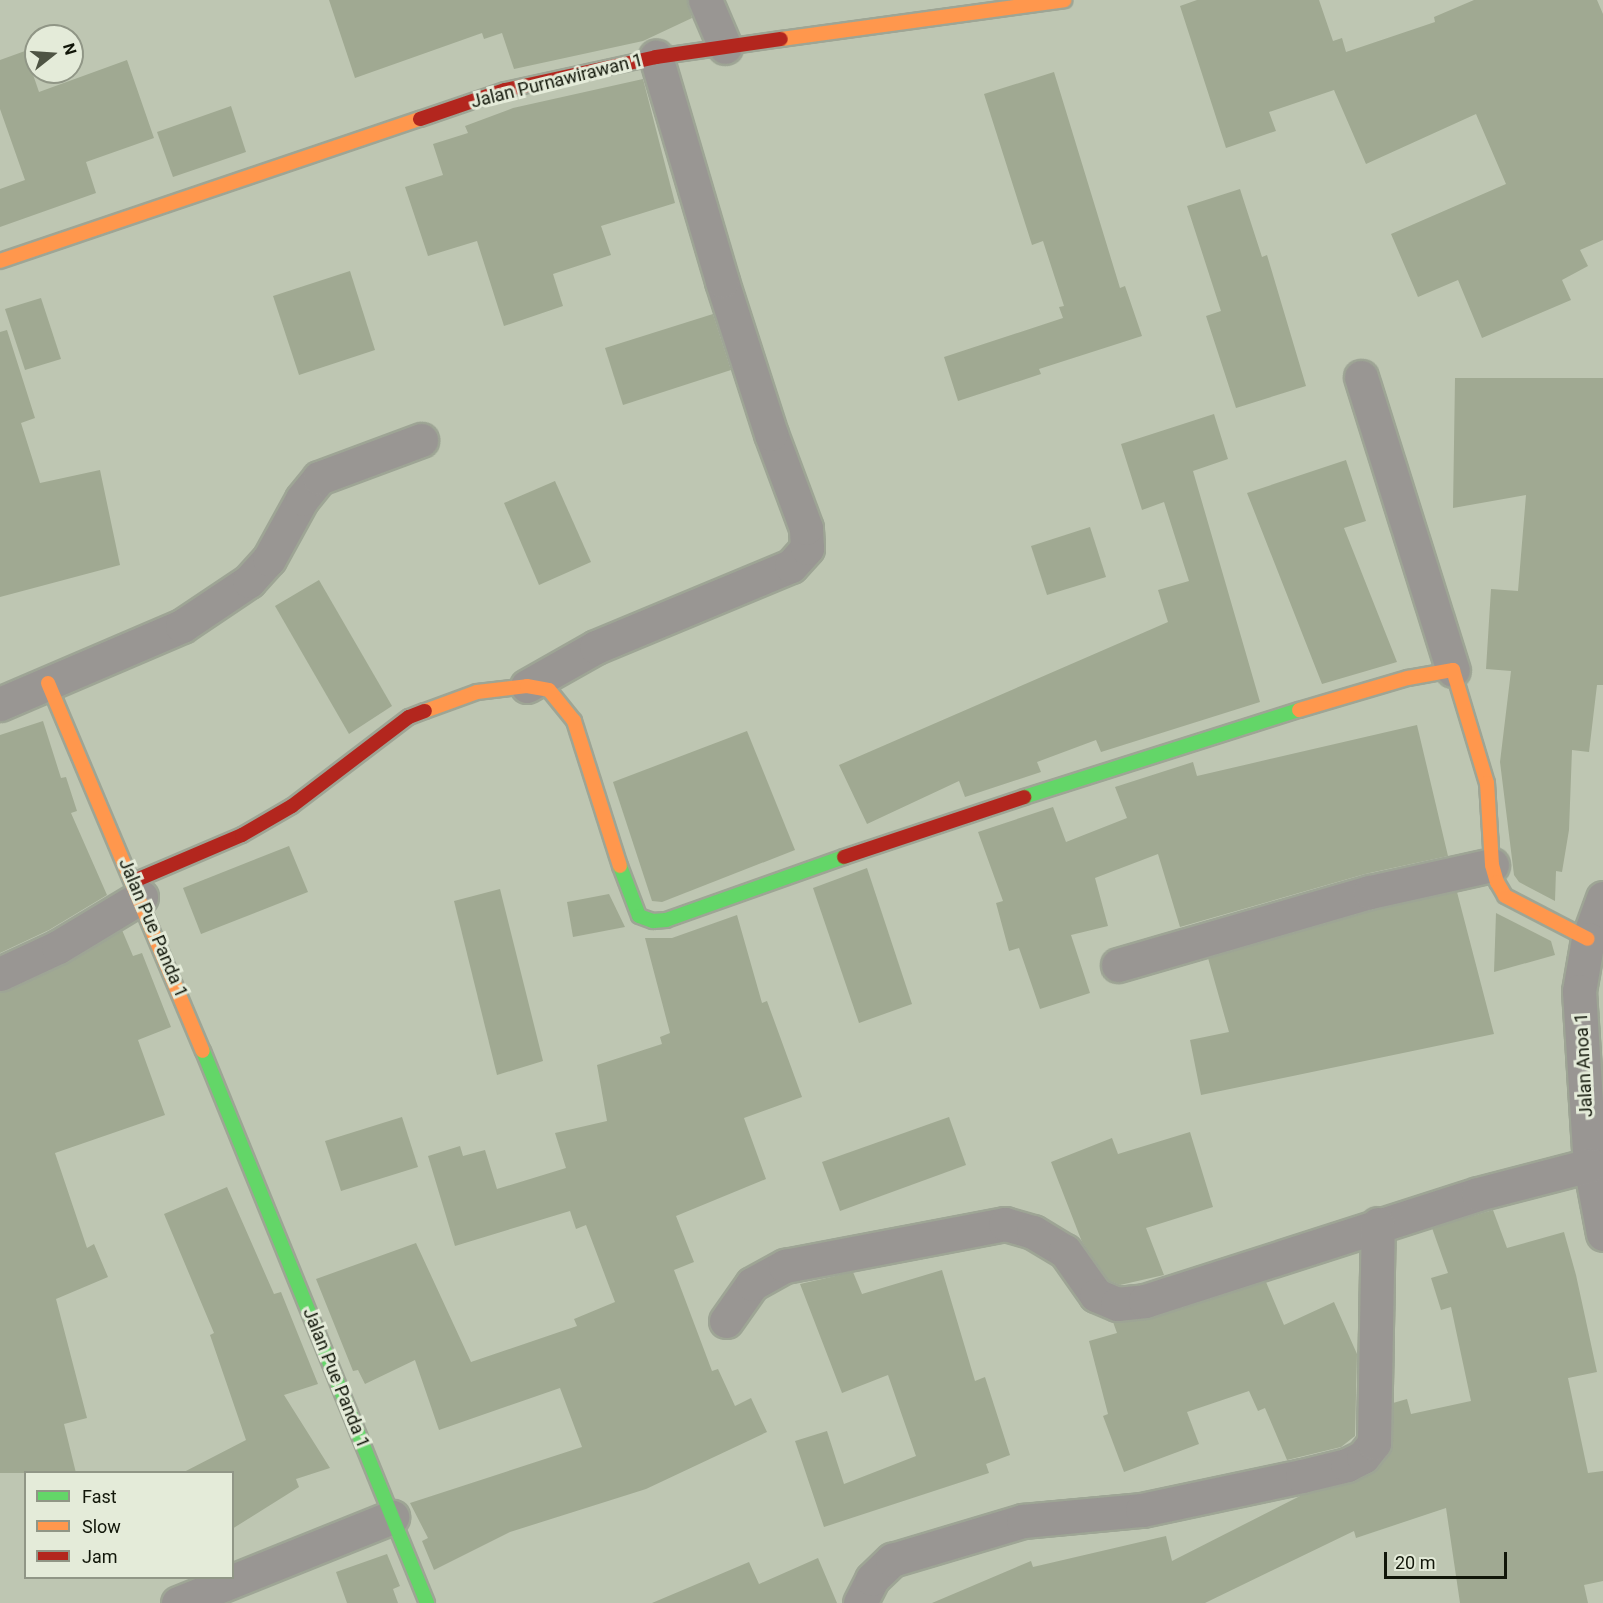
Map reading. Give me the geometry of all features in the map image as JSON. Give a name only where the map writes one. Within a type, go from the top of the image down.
[{"type":"street","points":[[705,0],[724,47]]},
{"type":"street","name":"Jalan Purnawirawan 1","points":[[0,261],[505,90],[656,57],[1064,0]]},
{"type":"street","points":[[527,686],[596,647],[791,566],[807,548],[806,528],[725,292],[656,57]]},
{"type":"street","points":[[1361,377],[1487,783],[1492,866],[1505,896],[1588,939]]},
{"type":"street","points":[[0,704],[182,626],[249,581],[269,559],[302,499],[319,478],[421,440]]},
{"type":"street","points":[[0,974],[58,947],[138,889],[242,835],[292,806],[409,717],[477,692],[527,686],[549,690],[574,721],[631,902],[639,916],[653,921],[666,920],[874,846],[1224,732],[1408,678],[1453,670]]},
{"type":"street","name":"Jalan Pue Panda 1","points":[[48,683],[138,889],[428,1603]]},
{"type":"street","points":[[1118,965],[1370,892],[1492,866]]},
{"type":"street","name":"Jalan Anoa 1","points":[[1603,898],[1588,939],[1579,991],[1590,1165],[1603,1234]]},
{"type":"street","points":[[726,1321],[752,1284],[785,1266],[1005,1224],[1033,1232],[1065,1251],[1096,1295],[1117,1304],[1144,1301],[1378,1224],[1590,1165]]},
{"type":"street","points":[[860,1603],[872,1579],[892,1560],[1023,1521],[1142,1510],[1302,1476],[1347,1465],[1363,1456],[1374,1443],[1378,1224]]},
{"type":"street","points":[[178,1603],[392,1517]]},
{"type":"building","points":[[329,0],[687,0],[692,18],[643,41],[514,69],[502,33],[484,39],[482,33],[355,78]]},
{"type":"building","points":[[1197,0],[1319,0],[1333,41],[1342,38],[1346,52],[1435,22],[1434,17],[1474,0],[1597,0],[1603,14],[1603,240],[1580,250],[1588,266],[1562,280],[1571,300],[1482,338],[1458,280],[1418,297],[1391,234],[1506,184],[1476,114],[1366,164],[1334,90],[1269,112],[1276,131],[1226,148],[1180,6]]},
{"type":"building","points":[[24,51],[24,84],[36,84],[39,92],[61,84],[84,84],[84,76],[127,60],[154,138],[86,162],[96,193],[0,227],[0,189],[25,180],[0,109],[0,60]]},
{"type":"building","points":[[1054,72],[1120,288],[1125,286],[1142,336],[1039,369],[1041,374],[958,401],[944,357],[1063,318],[1059,307],[1064,306],[1043,241],[1032,245],[984,94]]},
{"type":"building","points":[[643,79],[675,203],[601,226],[611,255],[553,274],[563,306],[504,326],[477,241],[428,256],[405,187],[443,175],[433,144],[468,133],[465,126],[513,108]]},
{"type":"building","points":[[231,106],[246,152],[173,177],[157,132]]},
{"type":"building","points":[[1240,189],[1262,257],[1267,255],[1306,386],[1236,408],[1206,316],[1221,311],[1187,206]]},
{"type":"building","points":[[350,271],[375,350],[299,375],[273,296]]},
{"type":"building","points":[[41,298],[61,359],[25,370],[5,309]]},
{"type":"building","points":[[713,314],[731,370],[623,405],[605,348]]},
{"type":"building","points":[[7,330],[35,418],[21,423],[40,483],[100,470],[120,565],[0,597],[0,332]]},
{"type":"building","points":[[1455,378],[1603,378],[1603,685],[1597,685],[1589,752],[1572,750],[1569,830],[1562,872],[1556,871],[1555,901],[1519,882],[1514,875],[1500,762],[1511,671],[1486,669],[1491,589],[1518,591],[1526,495],[1453,508]]},
{"type":"building","points":[[1214,414],[1228,459],[1193,471],[1260,702],[1101,752],[1096,740],[1037,762],[1041,772],[965,797],[959,781],[867,824],[839,765],[1168,622],[1158,590],[1189,581],[1164,502],[1142,510],[1121,444]]},
{"type":"building","points":[[1346,460],[1366,521],[1344,528],[1397,662],[1322,684],[1247,493]]},
{"type":"building","points":[[555,481],[591,562],[539,585],[504,503]]},
{"type":"building","points":[[1090,527],[1106,577],[1047,595],[1031,546]]},
{"type":"building","points":[[319,580],[392,706],[349,734],[275,606]]},
{"type":"building","points":[[43,721],[61,778],[66,777],[77,811],[71,813],[107,895],[49,930],[0,953],[0,735]]},
{"type":"building","points":[[1417,725],[1448,856],[1365,874],[1180,927],[1158,854],[1095,878],[1108,926],[1071,935],[1090,993],[1040,1009],[1019,948],[1009,951],[996,903],[1003,901],[978,832],[1053,807],[1066,842],[1127,818],[1115,787],[1193,762],[1197,776]]},
{"type":"building","points":[[747,731],[795,850],[662,902],[652,901],[613,782]]},
{"type":"building","points":[[289,846],[308,892],[201,934],[183,888]]},
{"type":"building","points":[[867,868],[912,1004],[859,1023],[813,888]]},
{"type":"building","points":[[500,889],[543,1061],[497,1075],[454,901]]},
{"type":"building","points":[[1457,892],[1494,1034],[1201,1095],[1190,1040],[1229,1032],[1208,958],[1375,910]]},
{"type":"building","points":[[609,894],[625,927],[573,937],[567,902]]},
{"type":"building","points":[[1496,913],[1551,941],[1555,955],[1494,972]]},
{"type":"building","points":[[737,915],[762,1003],[767,1001],[802,1097],[744,1118],[766,1179],[676,1216],[694,1262],[674,1270],[712,1371],[718,1369],[735,1406],[751,1398],[767,1432],[646,1489],[510,1532],[434,1570],[422,1541],[428,1538],[410,1503],[582,1447],[560,1388],[439,1430],[415,1360],[365,1384],[358,1370],[353,1371],[316,1279],[416,1243],[471,1362],[577,1326],[574,1319],[615,1302],[586,1225],[576,1229],[570,1211],[455,1246],[428,1156],[460,1146],[463,1156],[485,1150],[497,1189],[566,1168],[555,1133],[607,1121],[597,1065],[662,1044],[660,1037],[670,1033],[645,938],[672,938]]},
{"type":"building","points":[[122,930],[133,956],[142,953],[171,1027],[138,1040],[165,1115],[55,1153],[87,1248],[94,1244],[108,1277],[56,1299],[87,1418],[64,1424],[76,1471],[0,1473],[0,992],[66,964]]},
{"type":"building","points":[[402,1117],[418,1167],[341,1191],[325,1141]]},
{"type":"building","points":[[949,1117],[966,1165],[840,1211],[822,1162]]},
{"type":"building","points":[[1190,1132],[1213,1207],[1146,1228],[1164,1275],[1120,1285],[1108,1280],[1082,1242],[1051,1162],[1112,1138],[1118,1154]]},
{"type":"building","points":[[227,1187],[274,1294],[281,1292],[318,1384],[284,1395],[330,1468],[296,1479],[299,1487],[234,1528],[234,1471],[186,1471],[246,1440],[210,1335],[214,1333],[164,1214]]},
{"type":"building","points":[[1493,1210],[1507,1248],[1564,1232],[1576,1275],[1597,1372],[1568,1378],[1588,1473],[1603,1471],[1603,1581],[1584,1585],[1588,1603],[1460,1603],[1446,1508],[1356,1538],[1354,1531],[1205,1603],[932,1603],[1031,1561],[1033,1567],[1166,1536],[1172,1561],[1302,1495],[1351,1483],[1372,1473],[1393,1444],[1393,1403],[1407,1399],[1411,1414],[1471,1401],[1451,1307],[1441,1310],[1431,1278],[1448,1273],[1432,1228]]},
{"type":"building","points":[[942,1270],[975,1381],[985,1377],[1010,1455],[986,1464],[989,1473],[824,1527],[795,1441],[827,1431],[844,1484],[916,1456],[888,1375],[842,1393],[800,1284],[853,1272],[862,1294]]},
{"type":"building","points":[[1266,1282],[1284,1325],[1334,1302],[1357,1354],[1355,1436],[1341,1447],[1287,1460],[1265,1408],[1258,1411],[1249,1391],[1187,1412],[1199,1444],[1124,1472],[1103,1416],[1108,1414],[1089,1341],[1117,1333],[1113,1322],[1151,1319]]},
{"type":"building","points":[[387,1554],[400,1586],[393,1589],[398,1603],[347,1603],[336,1572]]},
{"type":"building","points":[[818,1558],[837,1603],[652,1603],[749,1562],[759,1584]]},
{"type":"traffic: fast","points":[[1024,797],[1299,710]]},
{"type":"traffic: fast","points":[[620,866],[639,916],[653,921],[666,920],[844,857]]},
{"type":"traffic: fast","points":[[203,1051],[427,1603]]},
{"type":"traffic: slow","points":[[781,39],[1064,0]]},
{"type":"traffic: slow","points":[[0,261],[420,119]]},
{"type":"traffic: slow","points":[[1299,710],[1408,678],[1453,670],[1487,783],[1492,865],[1497,882],[1505,896],[1588,939]]},
{"type":"traffic: slow","points":[[48,683],[203,1051]]},
{"type":"traffic: slow","points":[[425,711],[477,692],[527,686],[549,690],[574,721],[620,866]]},
{"type":"traffic: jam","points":[[420,119],[505,90],[656,57],[781,39]]},
{"type":"traffic: jam","points":[[134,881],[242,835],[292,806],[409,717],[425,711]]},
{"type":"traffic: jam","points":[[844,857],[1024,797]]}]
